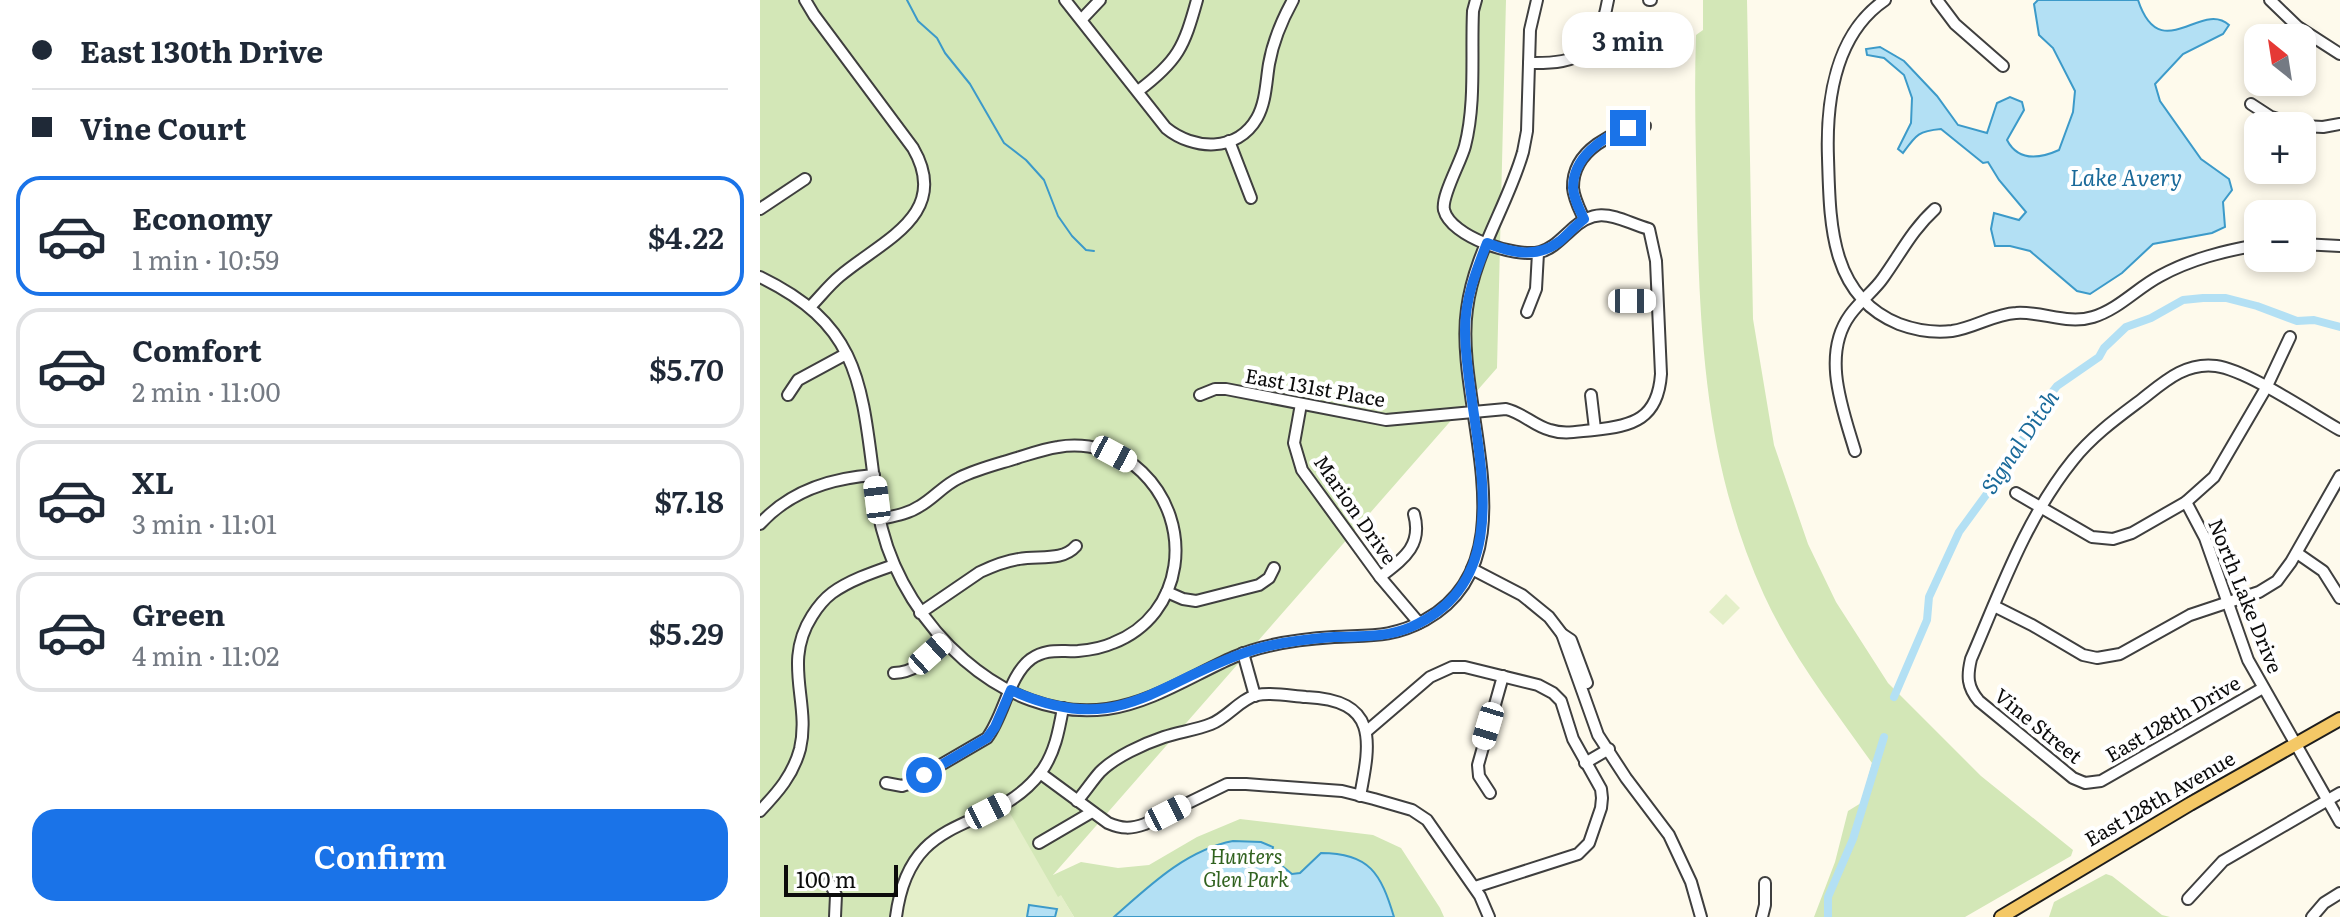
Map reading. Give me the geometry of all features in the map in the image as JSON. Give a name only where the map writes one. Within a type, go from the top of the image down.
[{"type":"main road","name":"East 128th Avenue","points":[[2001,917],[2018,913],[2190,804],[2340,719]]},
{"type":"street","points":[[805,0],[913,148],[922,166],[924,179],[923,198],[911,221],[841,275],[810,307]]},
{"type":"street","points":[[1065,0],[1166,128],[1176,136],[1199,145],[1229,141],[1245,132],[1256,120],[1263,104],[1272,50],[1293,0]]},
{"type":"street","points":[[1082,19],[1100,0]]},
{"type":"street","points":[[1138,91],[1178,55],[1197,0]]},
{"type":"street","points":[[1476,0],[1473,11],[1470,123],[1444,203],[1454,226],[1511,251],[1538,253],[1551,247],[1584,219],[1573,189],[1580,162],[1591,149],[1621,130],[1645,126]]},
{"type":"street","points":[[760,277],[810,307],[831,330],[855,372],[863,397],[880,519],[894,565],[920,613],[944,642],[979,671],[1011,690],[1032,700],[1063,708],[1089,710],[1129,704],[1243,653],[1333,637],[1380,636],[1397,632],[1436,613],[1450,600],[1472,569],[1481,541],[1484,516],[1465,328],[1469,291],[1523,152],[1527,131],[1531,19],[1537,0]]},
{"type":"street","points":[[1529,63],[1567,61],[1579,56],[1589,48],[1602,28],[1608,0]]},
{"type":"street","points":[[1885,0],[1862,20],[1847,43],[1827,118],[1829,206],[1835,247],[1848,281],[1864,302],[1885,319],[1927,331],[1951,331],[2013,313],[2077,320],[2111,309],[2156,279],[2184,265],[2244,248]]},
{"type":"street","points":[[1937,0],[1955,24],[2003,66]]},
{"type":"street","points":[[2270,0],[2298,27],[2340,54]]},
{"type":"street","points":[[2251,104],[2263,112]]},
{"type":"street","points":[[2316,127],[2340,124]]},
{"type":"street","points":[[1229,141],[1251,198]]},
{"type":"street","points":[[760,209],[805,179]]},
{"type":"street","points":[[1855,451],[1841,406],[1836,370],[1845,322],[1891,268],[1908,238],[1935,209]]},
{"type":"street","name":"East 131st Place","points":[[1200,395],[1215,389],[1226,389],[1386,420],[1500,408],[1561,432],[1630,424],[1651,409],[1659,390],[1661,374],[1656,261],[1649,229],[1616,217],[1584,219]]},
{"type":"street","points":[[2316,245],[2340,246]]},
{"type":"street","points":[[1527,312],[1536,289],[1538,253]]},
{"type":"street","points":[[1632,301],[1657,301]]},
{"type":"street","points":[[2016,493],[2082,533],[2113,539],[2132,533],[2186,502],[2214,477],[2266,388],[2290,337]]},
{"type":"street","points":[[788,395],[798,380],[846,354]]},
{"type":"street","points":[[2338,424],[2238,373],[2216,366],[2191,368],[2178,373],[2087,444],[2068,467],[2025,537],[1994,606],[2074,650],[2097,658],[2120,654],[2190,615],[2259,592],[2277,581],[2297,553],[2340,476]]},
{"type":"street","points":[[1591,395],[1595,429]]},
{"type":"street","name":"Marion Drive","points":[[1301,404],[1294,443],[1302,470],[1380,577],[1419,623]]},
{"type":"street","points":[[880,519],[909,512],[949,483],[979,470],[1054,447],[1076,445],[1101,449],[1139,469],[1166,502],[1176,546],[1174,571],[1167,592],[1154,612],[1129,635],[1097,648],[1053,650],[1040,654],[1023,667],[995,727],[985,740],[908,784],[886,783]]},
{"type":"street","points":[[760,524],[781,505],[816,486],[874,475]]},
{"type":"street","name":"North Lake Drive","points":[[2186,502],[2205,538],[2248,660],[2340,822]]},
{"type":"street","points":[[1380,577],[1404,558],[1413,543],[1417,532],[1414,514]]},
{"type":"street","points":[[920,613],[991,567],[1027,557],[1058,556],[1076,546]]},
{"type":"street","points":[[2297,553],[2323,571],[2340,598]]},
{"type":"street","points":[[760,811],[788,780],[800,750],[802,720],[797,658],[805,626],[832,593],[894,565]]},
{"type":"street","points":[[1167,592],[1192,601],[1234,592],[1262,584],[1274,568]]},
{"type":"street","points":[[1472,569],[1533,602],[1562,634],[1602,743],[1669,835],[1687,873],[1701,917]]},
{"type":"street","name":"Vine Street","points":[[1994,606],[1971,659],[1968,676],[1971,691],[2066,774],[2085,783],[2101,781]]},
{"type":"street","points":[[894,673],[913,670],[944,642]]},
{"type":"street","points":[[1243,653],[1255,696]]},
{"type":"street","points":[[1367,731],[1430,677],[1452,667],[1465,667],[1538,685],[1561,701],[1573,739],[1601,789],[1601,808],[1589,843],[1583,851],[1572,856],[1475,887]]},
{"type":"street","points":[[1490,793],[1479,776],[1478,765],[1503,676]]},
{"type":"street","name":"East 128th Drive","points":[[2101,781],[2263,688]]},
{"type":"street","points":[[1077,801],[1101,771],[1112,763],[1161,738],[1210,725],[1255,696],[1327,698],[1341,702],[1351,710],[1367,731],[1369,745],[1360,796]]},
{"type":"street","points":[[896,917],[907,875],[926,848],[942,834],[1013,798],[1040,773],[1057,740],[1063,708]]},
{"type":"street","points":[[1585,763],[1609,749]]},
{"type":"street","points":[[1040,773],[1118,828],[1133,829],[1227,784],[1342,791],[1420,814],[1475,887],[1489,917]]},
{"type":"street","points":[[2188,899],[2223,861],[2340,793]]},
{"type":"street","points":[[1039,843],[1092,812]]},
{"type":"street","points":[[829,882],[836,895],[835,917]]},
{"type":"street","points":[[1762,917],[1765,883]]},
{"type":"street","points":[[2312,917],[2324,903],[2340,893]]},
{"type":"green space","name":"Hunters Glen Park","points":[[760,0],[1506,0],[1497,368],[1053,875],[1081,862],[1118,868],[1149,865],[1197,837],[1240,819],[1373,835],[1401,848],[1444,917],[1074,917],[1061,896],[1016,917],[760,917]]},
{"type":"green space","points":[[1703,0],[1747,0],[1753,319],[1774,445],[1808,544],[1836,602],[1888,683],[1981,776],[2073,850],[2071,856],[1965,917],[1814,917],[1835,862],[1848,811],[1861,803],[1872,763],[1787,639],[1764,595],[1730,501],[1719,454],[1704,358],[1698,260],[1695,57],[1696,35],[1703,30]]},
{"type":"green space","points":[[1726,594],[1740,608],[1723,625],[1709,612]]},
{"type":"green space","points":[[1004,803],[1058,897],[1061,895],[1074,917],[896,917],[898,901],[926,848]]},
{"type":"green space","points":[[2106,874],[2162,915],[2170,917],[2049,917],[2054,902]]},
{"type":"water","name":"Lake Avery","points":[[2038,0],[2138,0],[2147,19],[2158,29],[2169,31],[2206,20],[2218,19],[2229,25],[2223,34],[2183,54],[2155,84],[2160,101],[2201,159],[2229,179],[2232,190],[2223,202],[2225,227],[2212,233],[2153,244],[2122,273],[2090,294],[2077,291],[2030,251],[1995,246],[1991,229],[1994,213],[2019,220],[2026,212],[1988,162],[1983,163],[1941,129],[1918,135],[1903,153],[1898,149],[1911,123],[1912,98],[1904,75],[1884,58],[1867,55],[1866,49],[1880,47],[1904,61],[1937,96],[1958,125],[1987,133],[1997,103],[2010,97],[2022,102],[2024,110],[2007,140],[2023,155],[2051,153],[2059,150],[2073,112],[2075,91],[2053,48],[2039,35],[2034,4]]},
{"type":"water","points":[[1233,841],[1261,842],[1273,847],[1271,857],[1292,874],[1300,873],[1321,853],[1338,854],[1362,862],[1378,878],[1394,917],[1114,917],[1184,861]]},
{"type":"water","points":[[1029,905],[1057,909],[1055,917],[1027,917]]},
{"type":"waterway","points":[[907,0],[918,21],[937,38],[970,84],[1004,143],[1026,160],[1044,180],[1058,216],[1072,236],[1086,250],[1094,251]]},
{"type":"waterway","name":"Signal Ditch","points":[[1894,697],[1927,620],[1929,597],[1959,532],[2008,465],[2042,405],[2057,386],[2099,357],[2126,327],[2151,318],[2183,300],[2203,298],[2226,298],[2297,321],[2314,320],[2340,327]]},
{"type":"waterway","name":"Signal Ditch","points":[[1828,917],[1828,897],[1853,839],[1884,737]]},
{"type":"route","points":[[924,775],[987,738],[1011,690],[1032,700],[1063,708],[1107,709],[1145,698],[1243,653],[1333,637],[1380,636],[1413,626],[1443,608],[1467,579],[1483,528],[1483,499],[1465,328],[1469,291],[1479,262],[1487,243],[1511,251],[1538,253],[1562,239],[1584,219],[1573,189],[1580,162],[1597,145],[1628,128]]}]
